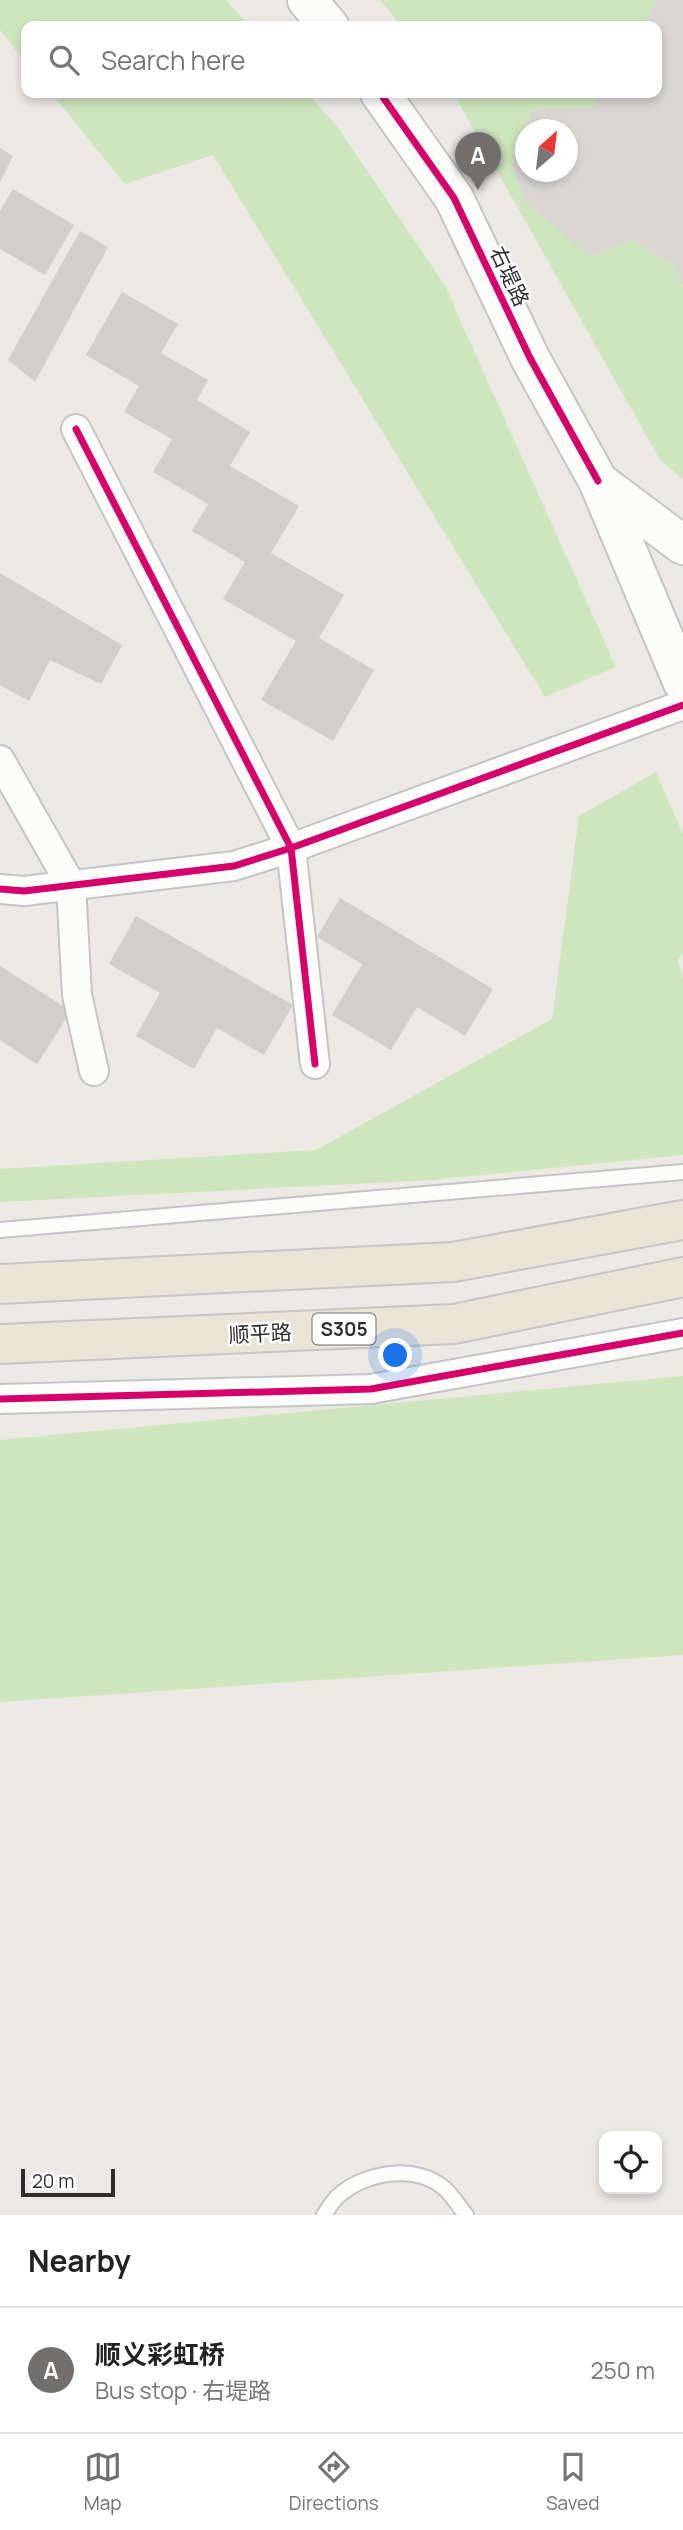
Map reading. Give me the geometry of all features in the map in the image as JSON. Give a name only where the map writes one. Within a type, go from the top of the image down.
[{"type":"main road","points":[[307,0],[325,21]]},
{"type":"main road","name":"右堤路","points":[[384,98],[454,198],[530,358],[598,481],[683,683]]},
{"type":"main road","points":[[598,481],[683,545]]},
{"type":"main road","points":[[0,1284],[453,1262],[683,1220]]},
{"type":"main road","name":"顺平路","points":[[0,1344],[454,1324],[683,1277]]},
{"type":"street","points":[[76,429],[291,848],[315,1064]]},
{"type":"street","points":[[0,889],[24,891],[234,866],[291,848],[683,705]]},
{"type":"street","points":[[0,760],[71,885],[77,995],[94,1071]]},
{"type":"street","points":[[0,1399],[371,1388],[683,1333]]},
{"type":"lane","points":[[0,1230],[683,1172]]},
{"type":"lane","points":[[324,2215],[337,2197],[359,2182],[390,2173],[417,2174],[444,2188],[466,2215]]},
{"type":"green space","points":[[0,0],[226,0],[245,21],[21,21],[21,57],[0,30]]},
{"type":"green space","points":[[380,0],[673,0],[657,21],[397,21]]},
{"type":"green space","points":[[55,98],[312,98],[336,125],[444,284],[616,667],[545,697],[213,155],[125,184]]},
{"type":"green space","points":[[456,98],[599,98],[591,108],[532,110],[529,119],[515,119],[515,158],[512,166],[515,168],[515,182],[538,182],[672,264],[683,286],[683,479],[660,460]]},
{"type":"green space","points":[[656,772],[683,834],[683,953],[678,960],[683,980],[683,1155],[432,1180],[0,1202],[0,1169],[316,1150],[552,1019],[579,816]]},
{"type":"green space","points":[[683,1376],[683,1655],[0,1702],[0,1440]]},
{"type":"shaded area","points":[[658,0],[683,0],[683,286],[672,264],[632,240],[590,257],[525,202],[518,182],[578,182],[578,119],[528,119],[532,109],[591,108],[598,98],[662,98],[662,21],[645,21]]},
{"type":"building","points":[[0,148],[13,156],[0,182]]},
{"type":"building","points":[[13,189],[74,225],[45,275],[0,249],[0,211]]},
{"type":"building","points":[[80,231],[108,247],[35,382],[8,360]]},
{"type":"building","points":[[122,292],[178,324],[161,353],[208,380],[197,400],[250,432],[230,466],[299,506],[271,553],[344,595],[319,638],[374,670],[333,741],[261,700],[296,641],[223,599],[245,562],[192,531],[208,504],[153,472],[172,439],[124,412],[139,386],[86,355]]},
{"type":"building","points":[[0,573],[122,645],[101,684],[50,660],[29,701],[0,685]]},
{"type":"building","points":[[340,898],[493,989],[465,1036],[417,1007],[391,1050],[332,1015],[362,964],[317,937]]},
{"type":"building","points":[[136,916],[293,1005],[264,1055],[217,1028],[194,1069],[136,1036],[160,993],[109,964]]},
{"type":"building","points":[[0,966],[71,1011],[37,1064],[0,1040]]},
{"type":"cycle path","points":[[384,98],[454,198],[530,358],[598,481]]},
{"type":"cycle path","points":[[76,429],[291,848],[315,1064]]},
{"type":"cycle path","points":[[0,889],[24,891],[234,866],[291,848],[683,705]]},
{"type":"cycle path","points":[[0,1399],[371,1389],[683,1333]]},
{"type":"place","name":"顺义彩虹桥","points":[[478,190]]}]
